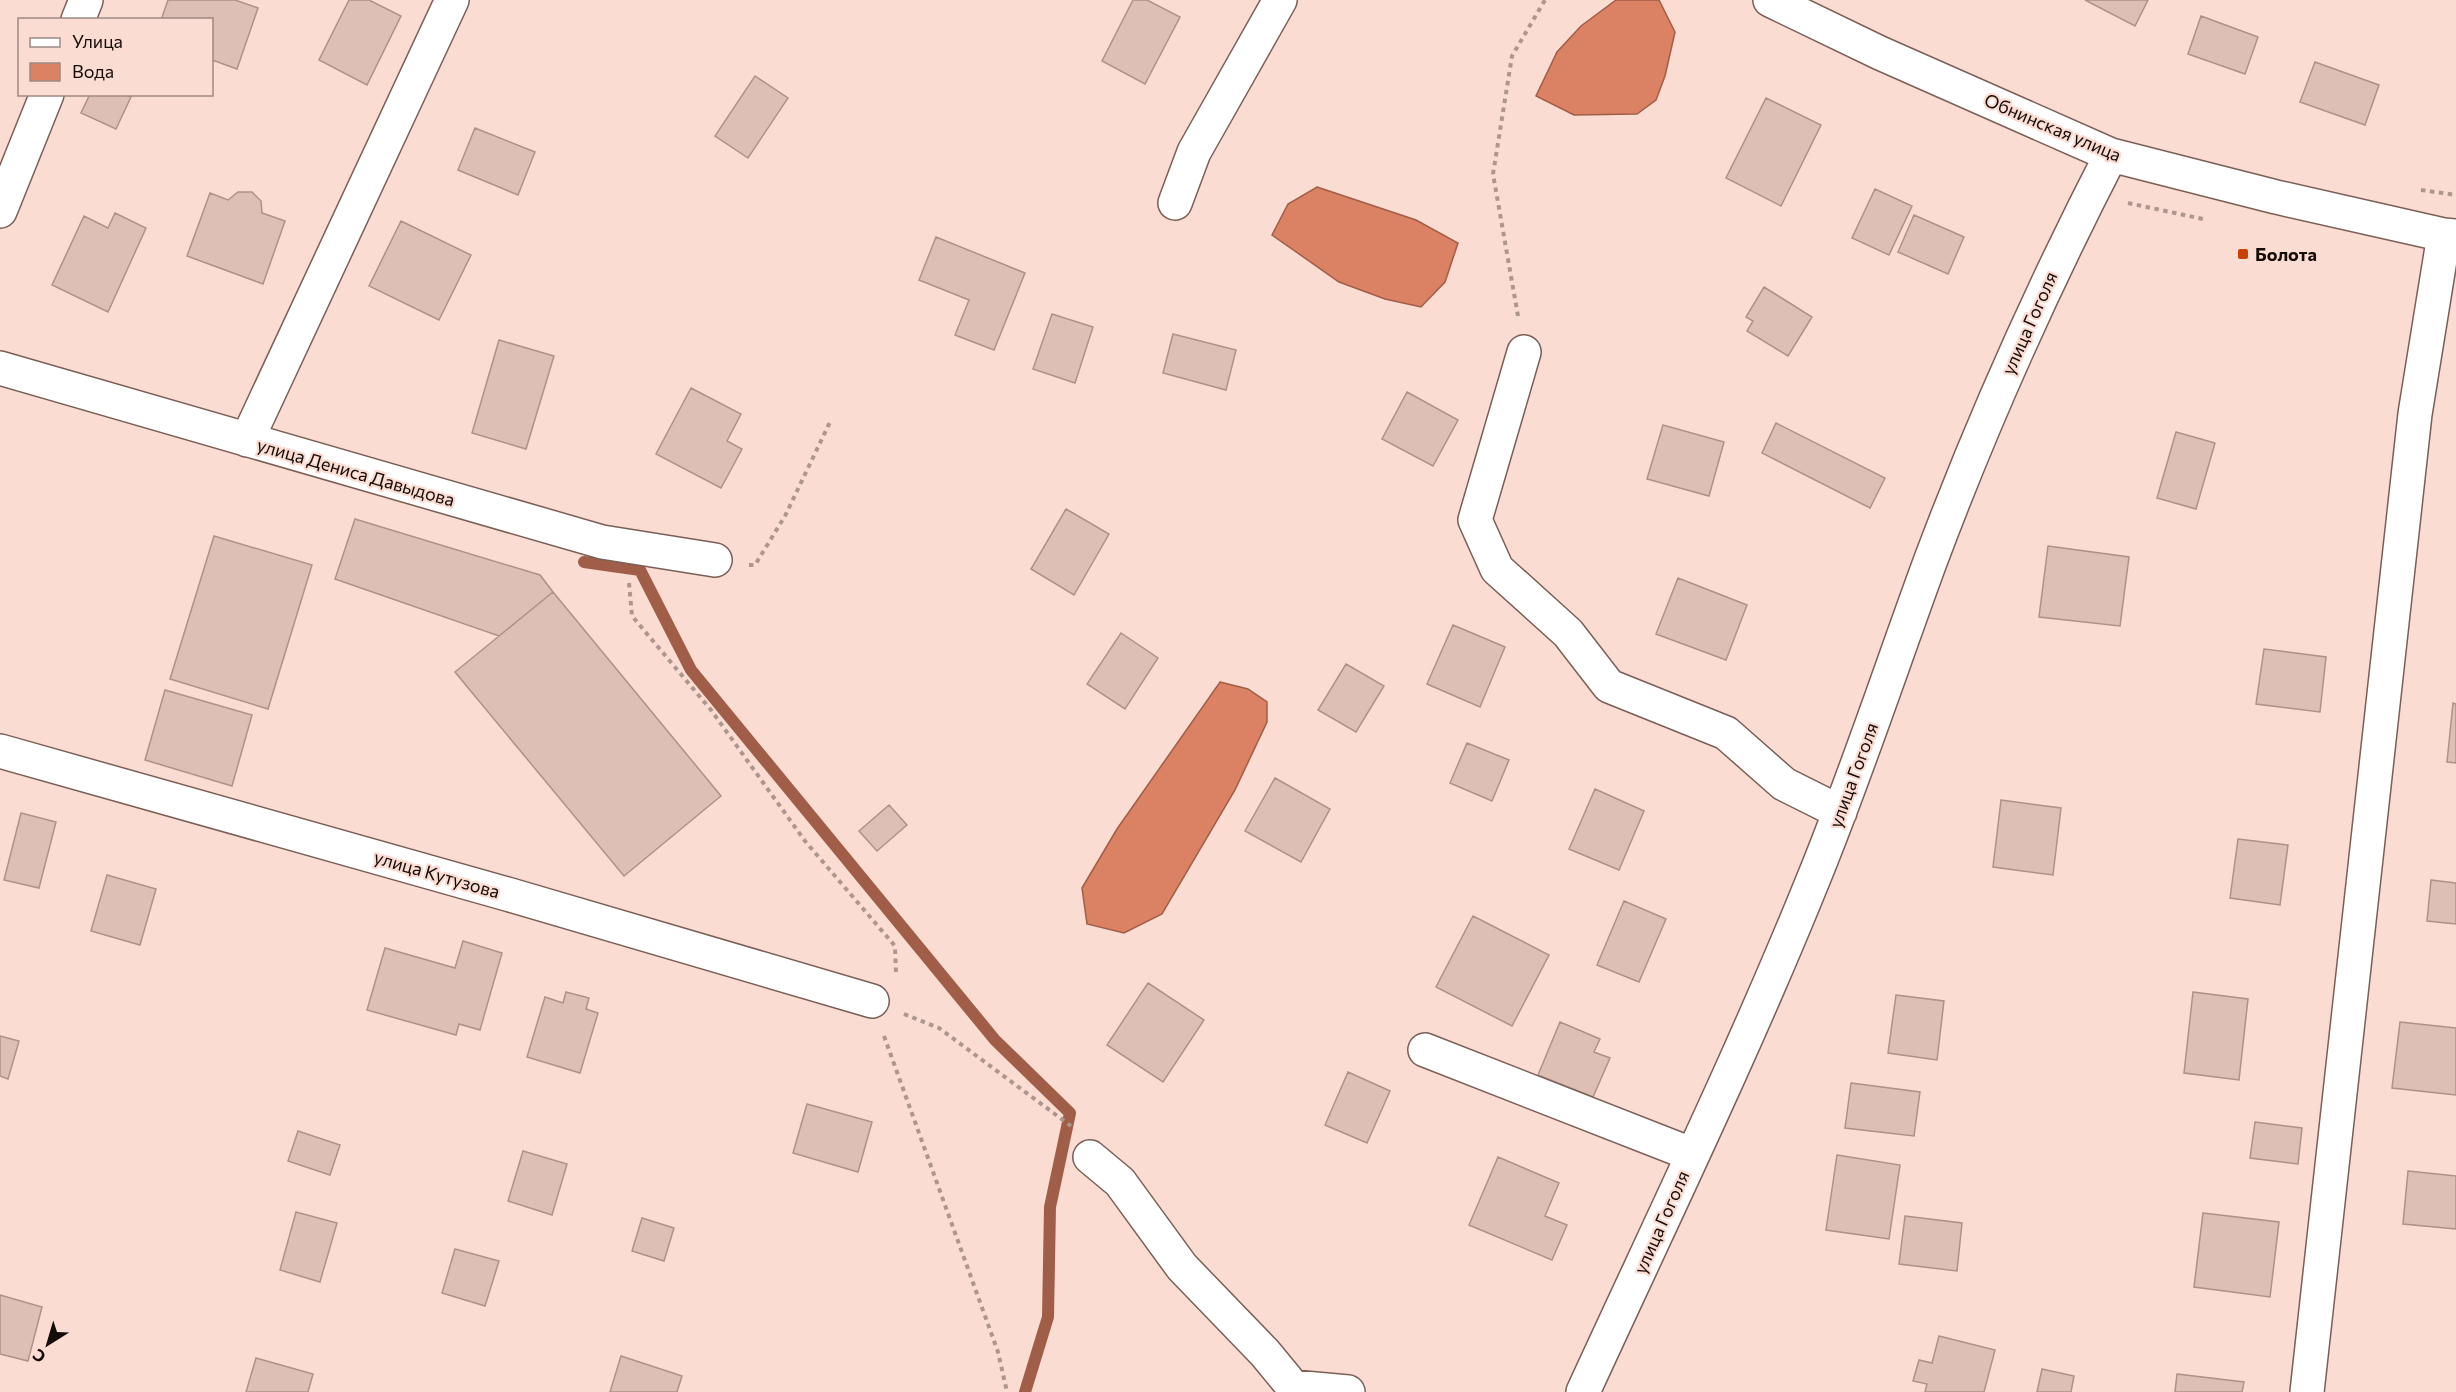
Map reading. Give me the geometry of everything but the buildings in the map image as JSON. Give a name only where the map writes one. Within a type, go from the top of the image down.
[{"type":"street","points":[[79,18],[86,0]]},
{"type":"street","points":[[247,440],[452,0]]},
{"type":"street","points":[[1175,203],[1194,152],[1280,0]]},
{"type":"street","name":"Обнинская улица","points":[[1770,0],[1880,53],[2111,154],[2276,197],[2450,236]]},
{"type":"street","points":[[0,211],[46,96]]},
{"type":"street","name":"улица Гоголя","points":[[1583,1392],[1691,1154],[1730,1077],[1840,812],[1931,559],[2014,355],[2061,251],[2111,154]]},
{"type":"street","points":[[2307,1392],[2415,414],[2450,236]]},
{"type":"street","points":[[1524,352],[1474,520],[1497,569],[1568,633],[1609,686],[1726,733],[1784,784],[1840,812]]},
{"type":"street","name":"улица Дениса Давыдова","points":[[0,368],[602,542],[715,560]]},
{"type":"street","name":"улица Кутузова","points":[[0,752],[507,894],[872,1001]]},
{"type":"street","points":[[1425,1050],[1691,1154]]},
{"type":"street","points":[[1090,1157],[1120,1182],[1182,1267],[1265,1353],[1293,1388],[1348,1392]]},
{"type":"path","points":[[1524,352],[1492,174],[1512,56],[1545,0]]},
{"type":"path","points":[[2417,189],[2456,195]]},
{"type":"path","points":[[715,560],[755,565],[785,516],[831,420]]},
{"type":"path","points":[[630,547],[628,568],[632,616],[711,710],[805,842],[895,946],[896,986],[872,1001]]},
{"type":"path","points":[[872,1001],[939,1028],[1055,1116]]},
{"type":"path","points":[[872,1001],[998,1352],[1007,1392]]},
{"type":"water","points":[[1616,0],[1659,0],[1675,32],[1665,76],[1656,100],[1637,114],[1574,115],[1536,96],[1557,52],[1581,26]]},
{"type":"water","points":[[1317,187],[1416,220],[1458,243],[1445,282],[1421,307],[1385,299],[1339,282],[1272,235],[1288,204]]},
{"type":"water","points":[[1220,682],[1248,689],[1267,702],[1267,722],[1235,790],[1162,914],[1124,933],[1087,924],[1082,888],[1117,829]]},
{"type":"waterway","points":[[584,562],[640,570],[691,670],[995,1040],[1070,1113],[1050,1207],[1048,1317],[1025,1392]]},
{"type":"place","name":"Болота","points":[[2243,254]]}]
